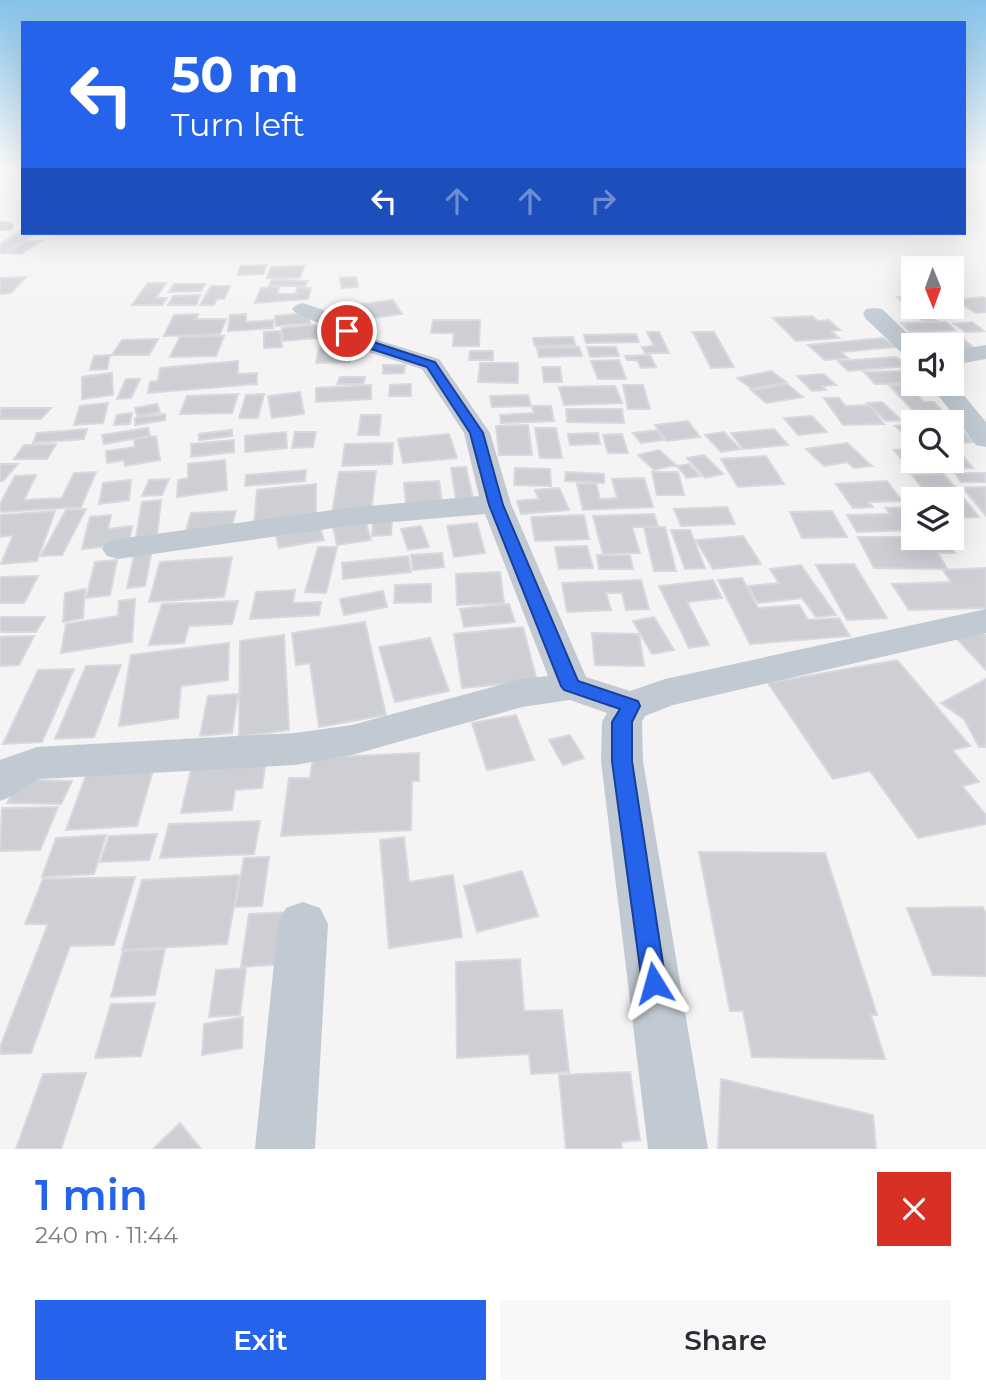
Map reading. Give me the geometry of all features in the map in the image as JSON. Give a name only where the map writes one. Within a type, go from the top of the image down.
[{"type":"street","points":[[303,309],[334,320],[360,342],[431,364],[477,433],[496,505],[570,686]]},
{"type":"street","points":[[874,314],[901,340]]},
{"type":"street","points":[[964,356],[986,352]]},
{"type":"street","points":[[951,396],[986,439]]},
{"type":"street","points":[[117,549],[348,517],[496,505]]},
{"type":"street","points":[[678,1149],[622,761],[622,722],[631,706],[664,693],[986,621]]},
{"type":"street","points":[[0,783],[13,772],[37,763],[295,749],[352,740],[522,693],[570,686],[631,706]]},
{"type":"street","points":[[285,1149],[303,924]]},
{"type":"building","points":[[20,231],[21,235],[34,235],[4,253],[0,253],[0,244]]},
{"type":"building","points":[[26,241],[41,241],[21,254],[6,253]]},
{"type":"building","points":[[266,265],[263,274],[237,275],[241,266]]},
{"type":"building","points":[[304,266],[300,278],[267,278],[271,267]]},
{"type":"building","points":[[26,277],[11,293],[0,294],[0,278]]},
{"type":"building","points":[[356,277],[358,287],[342,288],[340,278]]},
{"type":"building","points":[[272,280],[308,281],[305,286],[269,286]]},
{"type":"building","points":[[148,283],[166,283],[156,298],[167,298],[162,305],[132,305]]},
{"type":"building","points":[[174,284],[205,284],[201,291],[169,292]]},
{"type":"building","points":[[211,286],[230,286],[224,299],[217,299],[214,305],[200,305]]},
{"type":"building","points":[[279,287],[277,294],[296,294],[297,288],[311,288],[308,299],[255,303],[261,288]]},
{"type":"building","points":[[200,295],[196,305],[168,305],[173,296]]},
{"type":"building","points":[[983,297],[986,299],[986,312],[976,313],[964,306],[964,299]]},
{"type":"building","points":[[393,300],[402,314],[363,319],[355,305]]},
{"type":"building","points":[[308,313],[310,323],[276,326],[275,316]]},
{"type":"building","points":[[198,314],[196,319],[226,319],[220,334],[164,336],[174,315]]},
{"type":"building","points":[[246,314],[246,322],[273,320],[273,328],[228,331],[230,315]]},
{"type":"building","points":[[812,316],[818,321],[829,320],[840,330],[831,331],[839,338],[796,341],[773,318]]},
{"type":"building","points":[[433,320],[480,320],[479,346],[453,346],[454,333],[431,333]]},
{"type":"building","points":[[946,322],[955,330],[909,332],[901,323]]},
{"type":"building","points":[[972,322],[984,331],[966,332],[954,324]]},
{"type":"building","points":[[324,324],[327,337],[283,341],[282,328]]},
{"type":"building","points":[[280,331],[282,347],[264,348],[264,332]]},
{"type":"building","points":[[647,332],[659,332],[669,353],[645,353],[642,347],[654,346]]},
{"type":"building","points":[[693,332],[714,332],[734,367],[711,368]]},
{"type":"building","points":[[636,334],[639,342],[586,343],[584,335]]},
{"type":"building","points":[[224,336],[216,356],[170,357],[180,337]]},
{"type":"building","points":[[573,337],[575,345],[535,346],[533,338]]},
{"type":"building","points":[[883,338],[895,347],[841,352],[848,358],[825,360],[808,345]]},
{"type":"building","points":[[158,339],[149,355],[112,355],[122,340]]},
{"type":"building","points":[[964,339],[975,349],[964,349]]},
{"type":"building","points":[[351,347],[350,362],[316,363],[319,348]]},
{"type":"building","points":[[579,347],[582,356],[539,357],[537,348]]},
{"type":"building","points":[[587,347],[616,347],[619,356],[590,357]]},
{"type":"building","points":[[470,351],[493,351],[493,360],[469,360]]},
{"type":"building","points":[[110,355],[107,369],[90,370],[94,356]]},
{"type":"building","points":[[650,355],[656,367],[641,368],[637,360],[627,360],[625,356]]},
{"type":"building","points":[[896,357],[901,361],[901,367],[848,371],[838,361]]},
{"type":"building","points":[[619,360],[626,379],[598,379],[591,361]]},
{"type":"building","points":[[238,361],[238,374],[257,373],[257,384],[148,393],[150,382],[158,381],[160,368]]},
{"type":"building","points":[[480,363],[518,363],[518,383],[478,382]]},
{"type":"building","points":[[383,365],[405,365],[404,373],[383,374]]},
{"type":"building","points":[[542,367],[560,367],[562,382],[544,382]]},
{"type":"building","points":[[771,371],[786,382],[752,389],[737,378]]},
{"type":"building","points":[[901,371],[901,383],[875,384],[864,372]]},
{"type":"building","points":[[112,373],[113,395],[82,399],[82,377]]},
{"type":"building","points":[[824,374],[836,385],[822,386],[826,390],[812,391],[797,376]]},
{"type":"building","points":[[340,377],[365,377],[363,384],[337,384]]},
{"type":"building","points":[[126,379],[140,379],[131,398],[117,399]]},
{"type":"building","points":[[411,384],[411,396],[389,396],[390,385]]},
{"type":"building","points":[[787,384],[803,397],[766,403],[751,390]]},
{"type":"building","points":[[371,385],[371,399],[316,402],[316,388]]},
{"type":"building","points":[[623,385],[643,385],[650,409],[628,409]]},
{"type":"building","points":[[901,385],[901,396],[918,396],[924,402],[934,402],[941,410],[912,410],[890,386]]},
{"type":"building","points":[[615,386],[622,403],[564,405],[559,387]]},
{"type":"building","points":[[300,392],[304,414],[272,418],[268,396]]},
{"type":"building","points":[[238,394],[232,413],[180,414],[187,396]]},
{"type":"building","points":[[264,394],[258,418],[239,418],[246,395]]},
{"type":"building","points":[[528,395],[531,406],[492,407],[490,396]]},
{"type":"building","points":[[824,398],[839,398],[845,406],[869,405],[884,424],[843,425]]},
{"type":"building","points":[[882,402],[901,420],[886,421],[867,403]]},
{"type":"building","points":[[108,403],[103,423],[74,425],[80,406]]},
{"type":"building","points":[[157,404],[160,412],[137,416],[135,408]]},
{"type":"building","points":[[532,406],[551,406],[554,421],[501,423],[500,415],[534,413]]},
{"type":"building","points":[[1,408],[51,408],[41,419],[0,419]]},
{"type":"building","points":[[566,409],[622,409],[624,423],[567,422]]},
{"type":"building","points":[[132,413],[130,424],[114,425],[117,415]]},
{"type":"building","points":[[165,414],[165,420],[135,425],[135,418]]},
{"type":"building","points":[[361,415],[381,415],[379,435],[358,435]]},
{"type":"building","points":[[812,416],[827,432],[798,435],[784,418]]},
{"type":"building","points":[[688,421],[700,437],[667,441],[655,425]]},
{"type":"building","points":[[528,425],[532,455],[499,455],[496,426]]},
{"type":"building","points":[[148,428],[150,436],[104,444],[102,435]]},
{"type":"building","points":[[535,428],[556,428],[562,458],[540,458]]},
{"type":"building","points":[[87,429],[84,439],[33,443],[37,433]]},
{"type":"building","points":[[774,429],[788,445],[743,449],[731,433]]},
{"type":"building","points":[[232,430],[232,436],[199,440],[199,434]]},
{"type":"building","points":[[657,430],[664,440],[641,443],[633,433]]},
{"type":"building","points":[[286,432],[287,448],[245,452],[245,436]]},
{"type":"building","points":[[295,432],[316,432],[313,447],[292,448]]},
{"type":"building","points":[[724,432],[740,449],[721,452],[705,435]]},
{"type":"building","points":[[964,432],[965,433],[973,442],[964,443]]},
{"type":"building","points":[[598,433],[600,444],[570,445],[568,434]]},
{"type":"building","points":[[449,434],[457,458],[403,463],[398,439]]},
{"type":"building","points":[[622,434],[628,453],[608,453],[603,435]]},
{"type":"building","points":[[156,436],[160,460],[125,466],[124,460],[107,463],[106,451],[135,447],[134,439]]},
{"type":"building","points":[[234,440],[234,452],[191,457],[191,444]]},
{"type":"building","points":[[393,443],[392,464],[342,466],[345,444]]},
{"type":"building","points":[[847,443],[872,466],[854,468],[847,462],[824,466],[806,449]]},
{"type":"building","points":[[56,444],[47,459],[14,459],[24,445]]},
{"type":"building","points":[[659,450],[676,465],[654,470],[638,455]]},
{"type":"building","points":[[894,450],[901,450],[901,459]]},
{"type":"building","points":[[704,455],[723,474],[705,478],[687,458]]},
{"type":"building","points":[[766,456],[784,484],[738,487],[721,459]]},
{"type":"building","points":[[964,457],[973,468],[964,468]]},
{"type":"building","points":[[225,460],[227,490],[177,497],[178,480],[188,478],[188,464]]},
{"type":"building","points":[[0,464],[18,464],[0,481]]},
{"type":"building","points":[[689,464],[700,476],[687,478],[677,466]]},
{"type":"building","points":[[466,467],[473,498],[456,499],[451,468]]},
{"type":"building","points":[[515,468],[550,469],[551,486],[514,485]]},
{"type":"building","points":[[306,470],[305,481],[245,486],[246,475]]},
{"type":"building","points":[[376,471],[371,512],[332,513],[339,472]]},
{"type":"building","points":[[96,472],[81,507],[0,512],[0,504],[15,476],[36,475],[24,500],[62,498],[74,473]]},
{"type":"building","points":[[566,472],[604,474],[604,483],[565,481]]},
{"type":"building","points":[[652,472],[678,472],[684,495],[657,495]]},
{"type":"building","points":[[955,473],[985,473],[986,482],[961,482]]},
{"type":"building","points":[[943,474],[955,487],[921,487],[912,475]]},
{"type":"building","points":[[644,478],[653,507],[583,510],[577,484],[596,483],[600,499],[617,498],[612,479]]},
{"type":"building","points":[[169,479],[162,495],[142,496],[149,480]]},
{"type":"building","points":[[131,480],[129,500],[99,504],[103,483]]},
{"type":"building","points":[[439,481],[442,502],[406,504],[404,483]]},
{"type":"building","points":[[887,481],[901,501],[869,502],[873,507],[853,508],[836,484]]},
{"type":"building","points":[[316,484],[316,519],[254,524],[257,490]]},
{"type":"building","points":[[986,487],[986,516],[964,489]]},
{"type":"building","points":[[559,488],[569,510],[521,514],[517,501],[539,499],[535,490]]},
{"type":"building","points":[[964,499],[979,517],[964,518]]},
{"type":"building","points":[[161,500],[157,535],[136,537],[142,502]]},
{"type":"building","points":[[727,507],[735,524],[681,526],[674,509]]},
{"type":"building","points":[[901,507],[901,530],[857,532],[847,515],[890,514],[886,508]]},
{"type":"building","points":[[86,509],[62,555],[41,556],[66,510]]},
{"type":"building","points":[[55,511],[37,561],[1,564],[13,535],[0,537],[0,515]]},
{"type":"building","points":[[236,511],[230,532],[185,534],[191,513]]},
{"type":"building","points":[[832,511],[847,537],[802,538],[790,512]]},
{"type":"building","points":[[654,514],[658,526],[632,527],[640,553],[603,554],[593,516]]},
{"type":"building","points":[[111,515],[108,529],[132,526],[129,544],[82,549],[90,517]]},
{"type":"building","points":[[584,515],[589,539],[535,541],[531,517]]},
{"type":"building","points":[[392,520],[391,535],[372,536],[373,521]]},
{"type":"building","points":[[366,523],[371,540],[337,545],[333,527]]},
{"type":"building","points":[[477,523],[485,553],[454,557],[447,526]]},
{"type":"building","points":[[421,526],[429,547],[408,550],[401,529]]},
{"type":"building","points":[[644,527],[665,527],[676,571],[654,571]]},
{"type":"building","points":[[320,528],[324,540],[279,548],[276,536]]},
{"type":"building","points":[[671,530],[690,530],[705,568],[685,569]]},
{"type":"building","points":[[743,536],[761,564],[713,569],[696,540]]},
{"type":"building","points":[[858,537],[901,537],[901,550],[953,550],[955,553],[938,553],[947,569],[874,568]]},
{"type":"building","points":[[587,546],[593,568],[559,569],[555,547]]},
{"type":"building","points":[[318,547],[337,547],[326,593],[305,592]]},
{"type":"building","points":[[152,549],[145,586],[127,588],[135,551]]},
{"type":"building","points":[[442,553],[444,567],[413,570],[411,555]]},
{"type":"building","points":[[597,555],[630,555],[633,569],[599,569]]},
{"type":"building","points":[[408,556],[411,572],[343,579],[342,563]]},
{"type":"building","points":[[232,557],[224,597],[149,602],[160,562]]},
{"type":"building","points":[[117,560],[110,595],[86,598],[95,562]]},
{"type":"building","points":[[854,564],[887,618],[847,620],[816,565]]},
{"type":"building","points":[[801,565],[836,615],[816,617],[802,598],[758,603],[748,586],[779,583],[770,569]]},
{"type":"building","points":[[986,568],[986,608],[909,610],[892,584],[951,582],[943,570]]},
{"type":"building","points":[[500,572],[504,603],[457,605],[456,574]]},
{"type":"building","points":[[38,576],[24,603],[0,603],[0,577]]},
{"type":"building","points":[[742,578],[758,608],[799,605],[808,620],[839,618],[850,636],[750,644],[718,580]]},
{"type":"building","points":[[641,580],[649,609],[626,610],[622,593],[606,593],[611,610],[567,612],[562,583]]},
{"type":"building","points":[[713,580],[722,598],[687,602],[709,645],[689,648],[659,586]]},
{"type":"building","points":[[431,584],[431,602],[394,603],[395,585]]},
{"type":"building","points":[[85,589],[83,618],[63,622],[65,593]]},
{"type":"building","points":[[295,590],[293,603],[321,602],[319,615],[250,619],[256,592]]},
{"type":"building","points":[[383,591],[387,607],[344,615],[340,599]]},
{"type":"building","points":[[135,599],[132,642],[61,653],[66,624],[118,616],[119,601]]},
{"type":"building","points":[[238,601],[232,624],[189,626],[184,643],[149,645],[162,604]]},
{"type":"building","points":[[509,604],[515,622],[464,627],[460,609]]},
{"type":"building","points":[[0,617],[45,617],[36,632],[0,632]]},
{"type":"building","points":[[654,617],[674,650],[652,654],[633,621]]},
{"type":"building","points":[[365,622],[386,715],[319,727],[310,663],[296,665],[292,633]]},
{"type":"building","points":[[523,627],[537,681],[462,688],[454,634]]},
{"type":"building","points":[[592,633],[639,634],[644,666],[595,665]]},
{"type":"building","points":[[983,633],[986,636],[986,670],[956,638]]},
{"type":"building","points":[[284,635],[289,730],[239,737],[240,641]]},
{"type":"building","points":[[34,636],[19,665],[0,666],[0,637]]},
{"type":"building","points":[[430,638],[449,691],[395,702],[379,647]]},
{"type":"building","points":[[229,643],[228,680],[181,686],[178,718],[119,726],[131,655]]},
{"type":"building","points":[[897,660],[970,746],[952,750],[979,782],[962,786],[986,815],[986,824],[918,838],[870,771],[833,779],[768,683]]},
{"type":"building","points":[[121,665],[94,737],[55,739],[86,666]]},
{"type":"building","points":[[74,669],[42,742],[3,744],[38,670]]},
{"type":"building","points":[[986,679],[986,747],[979,747],[964,719],[941,703]]},
{"type":"building","points":[[238,694],[232,733],[200,736],[208,696]]},
{"type":"building","points":[[516,715],[534,760],[487,770],[472,723]]},
{"type":"building","points":[[570,735],[584,758],[563,765],[549,740]]},
{"type":"building","points":[[419,753],[419,781],[412,781],[411,830],[281,836],[289,778],[310,778],[313,758]]},
{"type":"building","points":[[266,760],[262,788],[235,790],[232,810],[181,813],[192,765]]},
{"type":"building","points":[[154,767],[137,826],[66,830],[88,770]]},
{"type":"building","points":[[19,780],[72,781],[61,804],[7,803]]},
{"type":"building","points":[[58,807],[40,850],[0,851],[2,808]]},
{"type":"building","points":[[260,821],[254,854],[160,858],[169,824]]},
{"type":"building","points":[[157,834],[149,860],[100,862],[109,836]]},
{"type":"building","points":[[106,835],[94,874],[42,877],[56,838]]},
{"type":"building","points":[[404,837],[409,882],[453,875],[462,937],[389,948],[380,840]]},
{"type":"building","points":[[699,852],[825,853],[877,1015],[871,1015],[885,1059],[752,1057],[743,1011],[730,1011]]},
{"type":"building","points":[[269,857],[262,906],[235,907],[244,858]]},
{"type":"building","points":[[522,871],[538,916],[477,932],[464,886]]},
{"type":"building","points":[[240,875],[227,944],[122,950],[142,880]]},
{"type":"building","points":[[135,877],[114,945],[70,946],[31,1053],[0,1054],[0,1047],[48,924],[25,924],[43,879]]},
{"type":"building","points":[[983,907],[986,915],[986,976],[933,975],[907,908]]},
{"type":"building","points":[[291,912],[284,964],[241,967],[249,914]]},
{"type":"building","points":[[165,949],[155,995],[111,997],[123,951]]},
{"type":"building","points":[[520,959],[524,1011],[562,1010],[569,1072],[531,1074],[529,1054],[457,1058],[456,962]]},
{"type":"building","points":[[246,968],[240,1015],[209,1017],[216,970]]},
{"type":"building","points":[[155,1003],[141,1056],[95,1058],[111,1004]]},
{"type":"building","points":[[243,1017],[242,1048],[202,1055],[204,1024]]},
{"type":"building","points":[[630,1072],[640,1140],[621,1142],[622,1149],[566,1149],[559,1075]]},
{"type":"building","points":[[86,1073],[61,1149],[16,1149],[43,1074]]},
{"type":"building","points":[[721,1079],[873,1115],[876,1149],[718,1149]]},
{"type":"building","points":[[180,1123],[201,1149],[153,1149]]},
{"type":"route","points":[[347,331],[360,342],[431,364],[477,433],[496,505],[570,686],[631,706],[622,722],[622,761],[654,983]]}]
